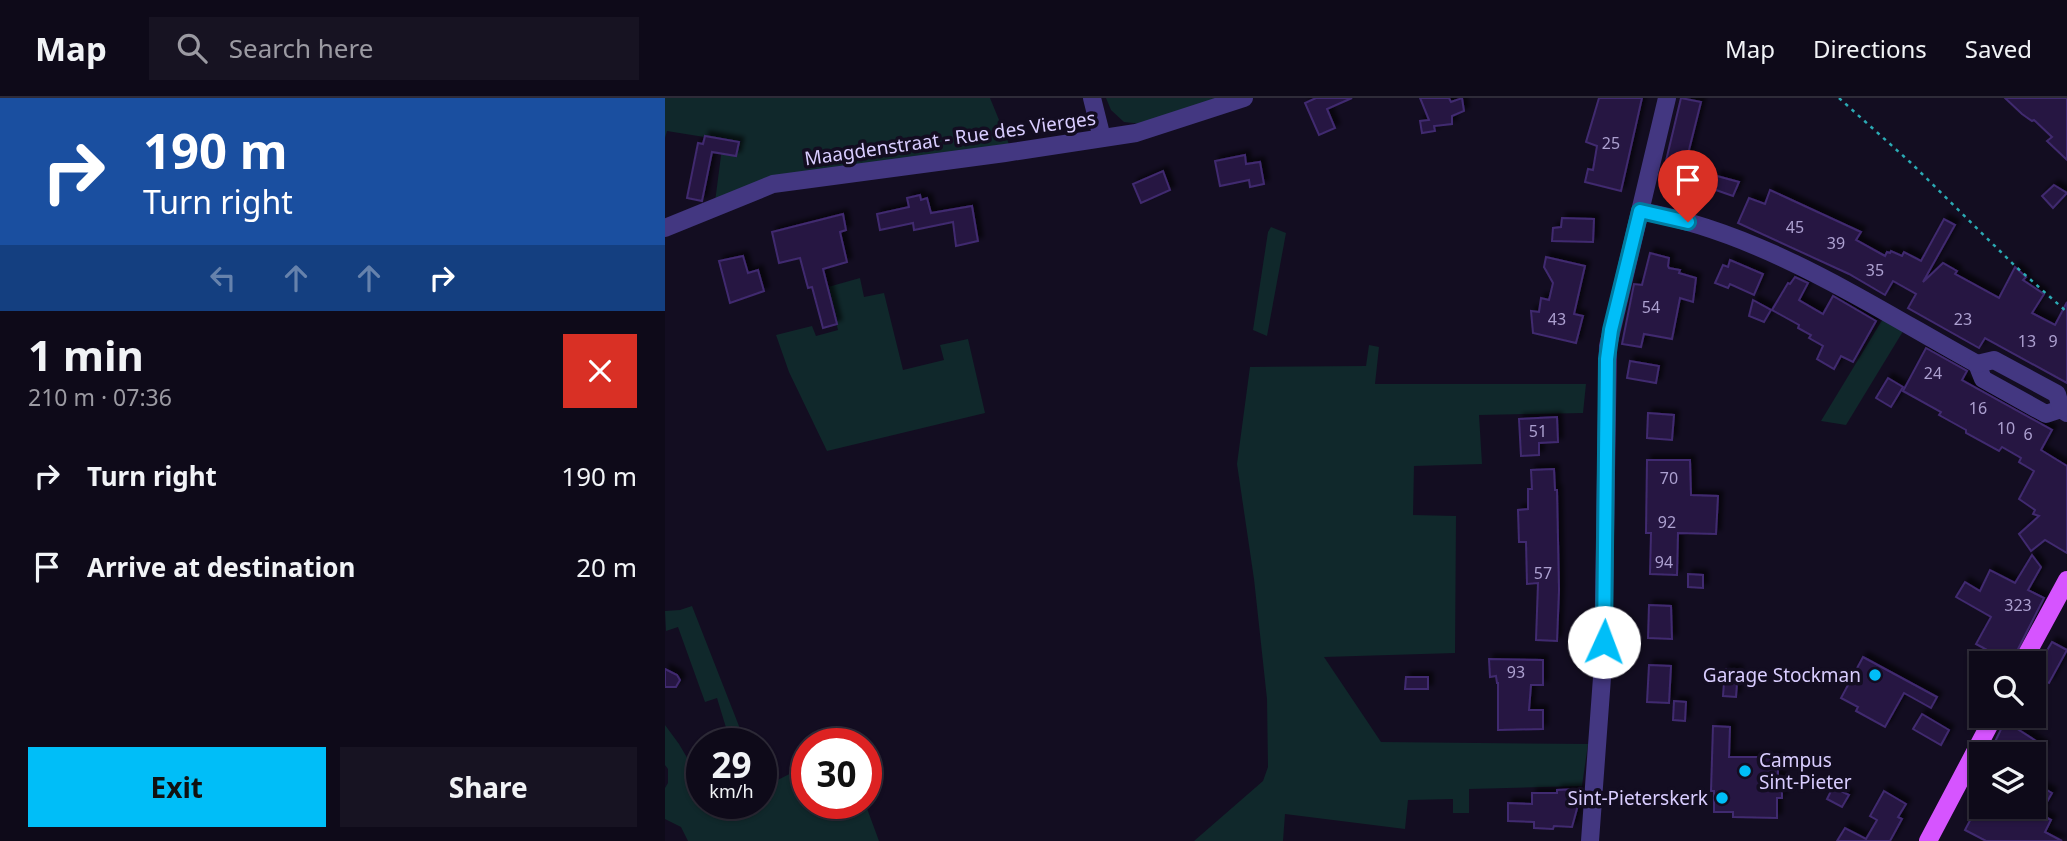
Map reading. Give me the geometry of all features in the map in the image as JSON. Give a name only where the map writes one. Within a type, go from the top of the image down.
[{"type":"main road","points":[[2029,651],[2067,580]]},
{"type":"main road","points":[[1928,841],[1988,728]]},
{"type":"street","points":[[1092,98],[1103,138]]},
{"type":"street","name":"Maagdenstraat - Rue des Vierges","points":[[665,228],[773,184],[1136,133],[1244,98]]},
{"type":"street","points":[[1590,841],[1603,663],[1607,359],[1611,330],[1667,98]]},
{"type":"street","points":[[1640,211],[1733,236],[1763,248],[1977,364],[1983,379],[2046,414],[2064,411]]},
{"type":"path","points":[[1839,98],[2067,312]]},
{"type":"green space","points":[[665,98],[990,98],[1011,149],[715,202],[723,140],[667,131],[665,138]]},
{"type":"green space","points":[[1106,98],[1224,98],[1142,124],[1124,122],[1111,110]]},
{"type":"green space","points":[[1271,227],[1286,233],[1267,336],[1253,330]]},
{"type":"green space","points":[[860,278],[864,297],[884,293],[903,370],[944,360],[940,345],[968,339],[985,413],[827,451],[789,372],[776,335],[812,326],[816,336],[838,330],[828,287]]},
{"type":"green space","points":[[1884,317],[1905,328],[1846,425],[1821,421]]},
{"type":"green space","points":[[1369,345],[1379,347],[1375,384],[1586,384],[1583,413],[1479,415],[1482,464],[1414,466],[1413,515],[1456,516],[1455,653],[1324,657],[1381,742],[1588,744],[1582,786],[1469,789],[1469,813],[1453,813],[1453,799],[1408,800],[1405,829],[1285,814],[1283,841],[1194,841],[1263,781],[1268,767],[1267,699],[1254,579],[1237,464],[1250,367],[1366,366]]},
{"type":"green space","points":[[692,606],[740,728],[726,728],[717,698],[705,702],[678,627],[666,631],[665,611]]},
{"type":"green space","points":[[665,725],[686,756],[686,819],[777,819],[777,780],[791,773],[791,819],[871,819],[879,841],[688,841],[681,827],[665,819],[668,769],[665,765]]},
{"type":"building","points":[[1316,98],[1352,98],[1327,109],[1335,128],[1319,135],[1305,103]]},
{"type":"building","points":[[1420,98],[1449,98],[1451,102],[1462,98],[1464,111],[1452,116],[1452,124],[1434,126],[1435,131],[1422,133],[1420,121],[1429,120]]},
{"type":"building","points":[[1599,98],[1642,98],[1621,191],[1585,182],[1588,169],[1593,170],[1597,146],[1586,142]]},
{"type":"building","points":[[1681,98],[1701,102],[1684,170],[1665,165]]},
{"type":"building","points":[[2005,98],[2067,98],[2067,160],[2047,141],[2052,137]]},
{"type":"building","points":[[705,136],[739,142],[736,156],[712,152],[702,201],[687,198],[698,143],[703,144]]},
{"type":"building","points":[[1245,155],[1246,164],[1260,162],[1264,184],[1250,187],[1249,180],[1220,186],[1215,161]]},
{"type":"building","points":[[1163,171],[1170,190],[1141,203],[1133,184]]},
{"type":"building","points":[[1717,176],[1739,182],[1733,196],[1713,189]]},
{"type":"building","points":[[2054,185],[2067,193],[2053,208],[2042,196]]},
{"type":"building","points":[[1770,190],[1861,232],[1856,240],[1885,256],[1891,251],[1902,256],[1904,252],[1921,261],[1944,219],[1955,225],[1923,282],[1943,263],[1957,271],[1955,274],[1999,298],[2015,267],[2026,277],[2023,280],[2044,294],[2032,313],[2055,325],[2067,302],[2067,383],[1985,338],[1979,348],[1908,308],[1916,294],[1893,281],[1885,295],[1849,274],[1738,223],[1749,198],[1765,204]]},
{"type":"building","points":[[920,195],[921,200],[927,198],[931,213],[972,206],[978,241],[956,246],[953,222],[914,230],[913,223],[880,230],[877,214],[909,207],[907,198]]},
{"type":"building","points":[[843,214],[846,230],[840,232],[847,262],[823,269],[837,324],[823,328],[812,287],[808,288],[800,258],[779,263],[772,232]]},
{"type":"building","points":[[1562,218],[1594,219],[1593,242],[1552,241],[1553,228],[1561,227]]},
{"type":"building","points":[[1650,253],[1669,258],[1669,268],[1696,278],[1693,302],[1680,298],[1672,339],[1644,334],[1641,347],[1622,344],[1634,284],[1642,285]]},
{"type":"building","points":[[743,256],[748,273],[758,270],[764,291],[730,303],[719,261]]},
{"type":"building","points":[[1546,257],[1585,266],[1574,314],[1583,316],[1576,343],[1533,333],[1531,311],[1539,312],[1541,298],[1549,300],[1553,283],[1544,267]]},
{"type":"building","points":[[1730,260],[1763,274],[1754,295],[1730,284],[1728,288],[1715,283],[1723,265],[1728,267]]},
{"type":"building","points":[[1795,277],[1808,283],[1799,300],[1823,314],[1833,296],[1876,321],[1853,362],[1841,356],[1834,369],[1817,359],[1823,346],[1809,338],[1811,335],[1798,328],[1799,325],[1772,310],[1788,283]]},
{"type":"building","points":[[1753,300],[1771,310],[1764,322],[1749,316]]},
{"type":"building","points":[[1926,348],[1967,371],[1962,380],[2052,430],[2041,450],[2067,466],[2067,553],[2045,540],[2031,551],[2019,534],[2039,516],[2033,514],[2035,510],[2019,499],[2034,471],[2019,462],[2021,458],[2002,447],[1999,451],[1966,433],[1966,430],[1939,415],[1941,412],[1903,391]]},
{"type":"building","points":[[1630,361],[1659,366],[1656,383],[1627,378]]},
{"type":"building","points":[[1888,378],[1903,387],[1891,407],[1876,398]]},
{"type":"building","points":[[1648,413],[1674,415],[1672,440],[1647,438]]},
{"type":"building","points":[[1557,417],[1558,442],[1539,443],[1539,455],[1521,456],[1519,419]]},
{"type":"building","points":[[1647,460],[1690,460],[1691,495],[1718,496],[1716,534],[1678,533],[1677,575],[1650,574],[1651,533],[1646,533]]},
{"type":"building","points":[[1554,469],[1557,490],[1559,590],[1557,641],[1536,640],[1538,583],[1527,584],[1526,542],[1519,542],[1518,510],[1528,509],[1528,489],[1532,489],[1531,470]]},
{"type":"building","points":[[2032,555],[2041,567],[2028,590],[2044,598],[2017,651],[1989,651],[1976,644],[1991,617],[1956,597],[1965,582],[1980,591],[1990,570],[2015,583]]},
{"type":"building","points":[[1688,574],[1703,575],[1703,588],[1688,587]]},
{"type":"building","points":[[1649,605],[1671,606],[1672,639],[1648,638]]},
{"type":"building","points":[[2052,642],[2067,650],[2049,683],[2046,681],[2046,652]]},
{"type":"building","name":"Garage Stockman","points":[[1863,657],[1937,697],[1931,708],[1904,693],[1885,727],[1856,711],[1858,707],[1841,698]]},
{"type":"building","points":[[1489,659],[1543,660],[1543,685],[1531,685],[1529,710],[1543,710],[1543,729],[1498,730],[1498,683],[1496,676],[1490,677]]},
{"type":"building","points":[[1649,665],[1671,666],[1669,703],[1647,702]]},
{"type":"building","points":[[665,669],[677,675],[680,680],[676,687],[665,687]]},
{"type":"building","points":[[1725,669],[1738,670],[1736,697],[1723,696]]},
{"type":"building","points":[[1406,677],[1428,677],[1428,689],[1405,689]]},
{"type":"building","points":[[1674,701],[1686,702],[1685,721],[1673,720]]},
{"type":"building","points":[[1922,714],[1949,730],[1941,745],[1913,729]]},
{"type":"building","name":"Campus Sint-Pieter","points":[[1713,726],[1730,727],[1729,757],[1778,757],[1782,798],[1777,798],[1777,818],[1733,817],[1733,812],[1714,812],[1714,791],[1711,791]]},
{"type":"building","points":[[2002,728],[2016,728],[2038,742],[1995,742]]},
{"type":"building","points":[[1833,787],[1849,795],[1842,807],[1827,799]]},
{"type":"building","points":[[1579,789],[1572,827],[1534,828],[1534,822],[1508,821],[1508,803],[1532,804],[1532,793],[1557,793],[1557,790]]},
{"type":"building","points":[[2046,790],[2052,793],[2046,804]]},
{"type":"building","points":[[1884,791],[1906,804],[1898,817],[1902,819],[1890,841],[1837,841],[1845,828],[1866,839],[1877,820],[1870,816]]},
{"type":"building","points":[[2046,817],[2051,820],[2045,832],[2062,841],[1986,841],[1965,830],[1971,819]]},
{"type":"place","name":"Garage Stockman","points":[[1875,675]]},
{"type":"place","name":"Campus Sint-Pieter","points":[[1745,771]]},
{"type":"place","name":"Sint-Pieterskerk","points":[[1722,798]]},
{"type":"route","points":[[1604,642],[1607,359],[1611,330],[1640,211],[1688,222]]}]
